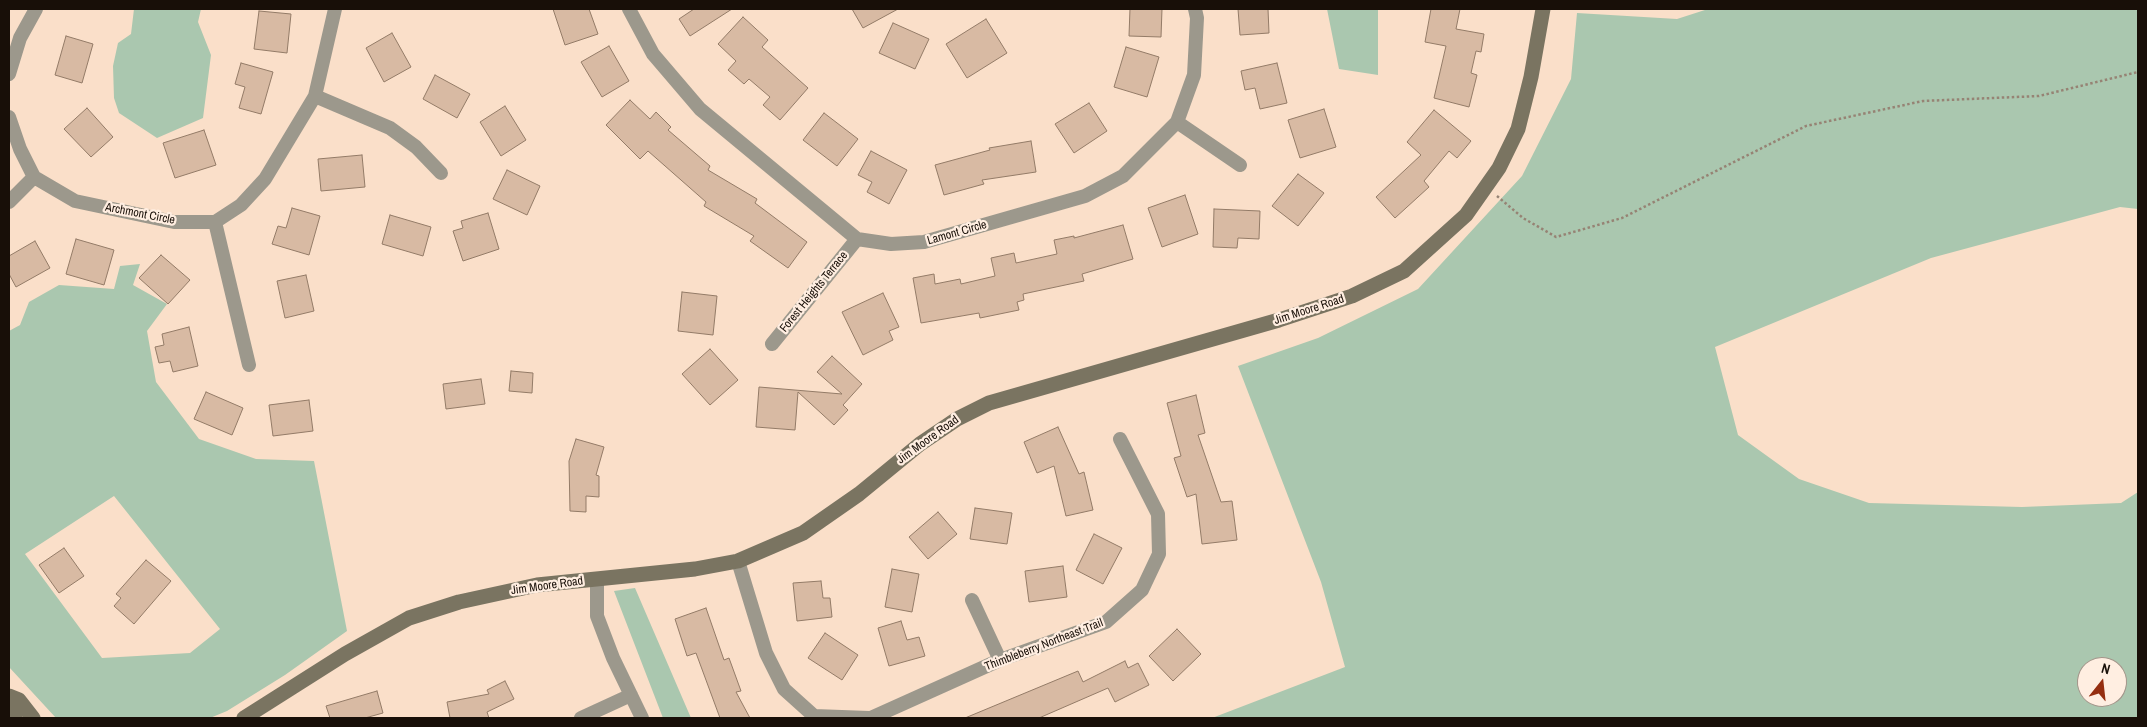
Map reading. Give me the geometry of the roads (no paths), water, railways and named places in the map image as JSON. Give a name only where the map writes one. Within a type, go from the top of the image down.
[{"type":"street","points":[[9,74],[14,36],[36,9]]},
{"type":"street","points":[[249,365],[215,222],[241,205],[265,179],[315,96],[335,9]]},
{"type":"street","points":[[629,9],[653,54],[700,109],[857,239]]},
{"type":"street","name":"Lamont Circle","points":[[857,239],[891,244],[924,242],[1085,196],[1123,176],[1177,122],[1194,75],[1195,9]]},
{"type":"street","name":"Jim Moore Road","points":[[244,718],[344,654],[410,618],[459,602],[530,587],[695,568],[738,561],[803,533],[859,494],[920,444],[957,419],[990,403],[1279,320],[1352,296],[1404,271],[1454,228],[1499,168],[1518,129],[1531,77],[1543,9]]},
{"type":"street","points":[[315,96],[390,128],[416,147],[441,173]]},
{"type":"street","points":[[9,117],[20,148],[34,177],[9,202]]},
{"type":"street","points":[[1177,122],[1240,165]]},
{"type":"street","name":"Archmont Circle","points":[[34,177],[75,201],[174,222],[215,222]]},
{"type":"street","name":"Forest Heights Terrace","points":[[772,344],[857,239]]},
{"type":"street","name":"Thimbleberry Northeast Trail","points":[[738,561],[766,653],[784,689],[814,716],[870,718],[1000,660],[1106,622],[1142,590],[1159,554],[1158,514],[1120,439]]},
{"type":"street","points":[[597,579],[597,616],[630,695],[642,718]]},
{"type":"street","points":[[972,600],[1000,660]]},
{"type":"street","points":[[581,718],[630,695]]},
{"type":"street","points":[[9,696],[19,700],[33,718]]},
{"type":"street","points":[[9,700],[15,718]]}]
